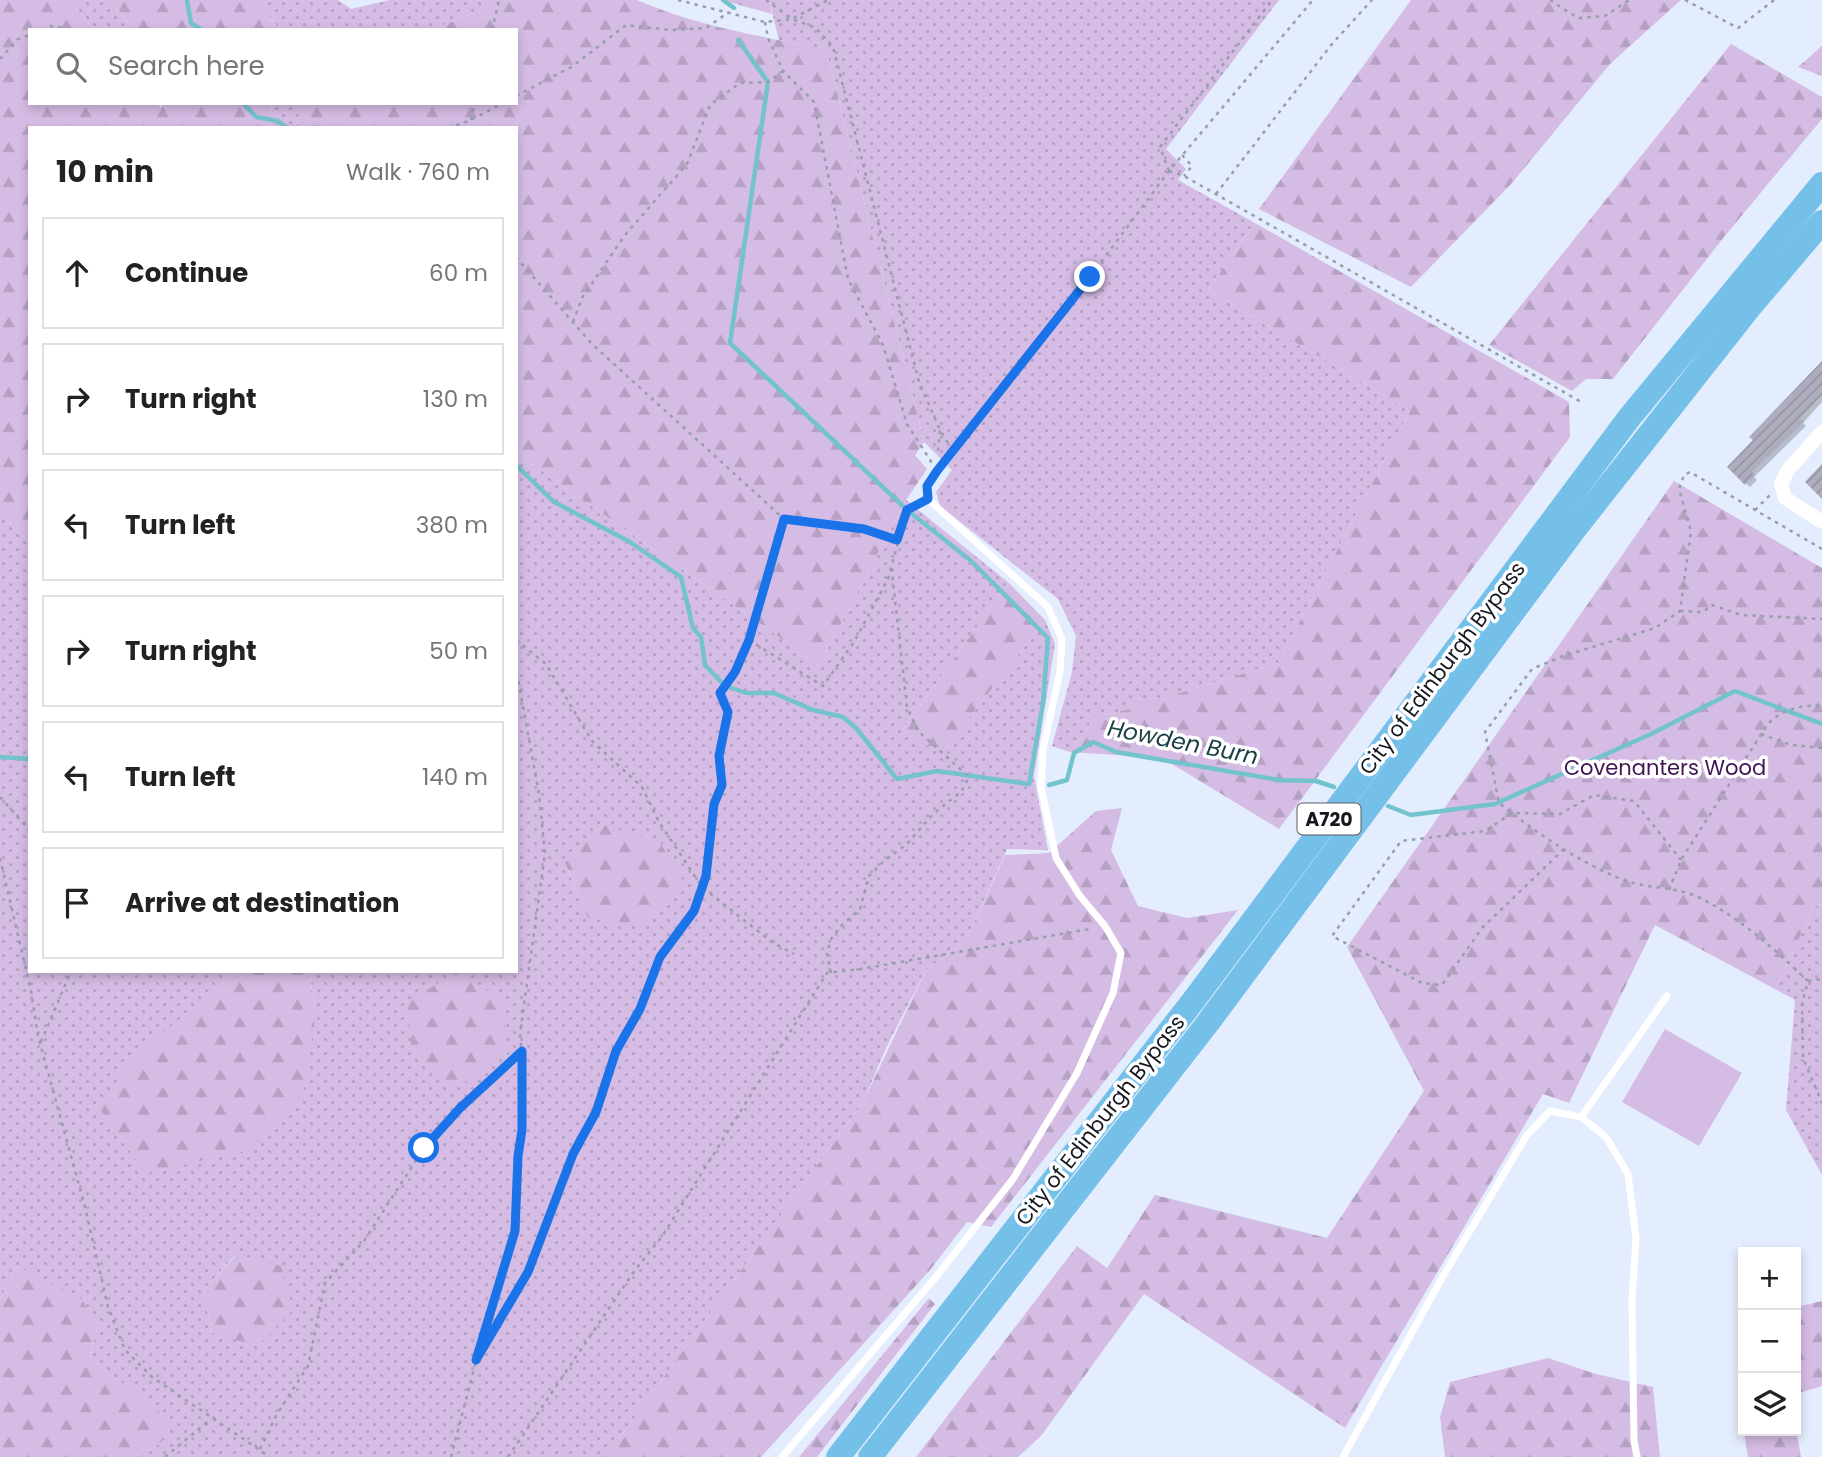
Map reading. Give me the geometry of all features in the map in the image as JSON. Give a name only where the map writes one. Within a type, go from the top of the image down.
[{"type":"highway","name":"City of Edinburgh Bypass","points":[[838,1457],[1193,1001],[1629,418],[1822,184]]},
{"type":"highway","name":"City of Edinburgh Bypass","points":[[870,1457],[1207,1024],[1574,530],[1741,319],[1822,222]]},
{"type":"street","points":[[1822,432],[1788,470],[1781,484],[1785,498],[1822,522]]},
{"type":"lane","points":[[782,1457],[929,1286],[1013,1179],[1077,1073],[1113,993],[1121,953],[1056,858],[1041,787],[1043,749],[1060,672],[1062,639],[1048,607],[928,499],[927,486],[935,467],[954,451]]},
{"type":"lane","points":[[1581,1117],[1667,996]]},
{"type":"lane","points":[[1343,1457],[1442,1278],[1527,1135],[1550,1111],[1581,1117],[1606,1137],[1628,1174],[1636,1238],[1632,1302],[1634,1440],[1637,1457]]},
{"type":"path","points":[[492,28],[499,0]]},
{"type":"path","points":[[678,0],[765,22],[792,19],[828,0]]},
{"type":"path","points":[[766,0],[792,19],[816,28],[833,47],[919,382],[940,430],[954,451],[1058,320],[1169,171],[1313,0]]},
{"type":"path","points":[[1169,171],[1160,147],[1272,0]]},
{"type":"path","points":[[1216,194],[1332,44],[1372,0]]},
{"type":"path","points":[[1550,0],[1578,18],[1605,16],[1629,0]]},
{"type":"path","points":[[1685,0],[1738,29],[1774,0]]},
{"type":"path","points":[[518,95],[573,66],[626,25],[671,30],[706,28],[729,12]]},
{"type":"path","points":[[765,22],[768,38],[783,71],[814,102],[848,279],[883,345],[907,424],[935,467]]},
{"type":"path","points":[[0,59],[18,39],[28,36]]},
{"type":"path","points":[[573,322],[582,298],[625,234],[687,164],[710,105],[740,83],[768,82],[783,71]]},
{"type":"path","points":[[471,120],[475,105]]},
{"type":"path","points":[[454,126],[499,105]]},
{"type":"path","points":[[1182,155],[1192,166],[1184,176]]},
{"type":"path","points":[[1169,171],[1184,176],[1583,403]]},
{"type":"path","points":[[518,259],[592,344],[784,519],[864,529],[897,540]]},
{"type":"path","points":[[935,467],[940,430]]},
{"type":"path","points":[[1680,611],[1691,531],[1679,489],[1684,475],[1690,472],[1822,549]]},
{"type":"path","points":[[749,640],[823,686],[854,642],[888,579],[907,510],[928,499]]},
{"type":"path","points":[[476,1360],[528,1272],[573,1154],[596,1112],[616,1051],[640,1009],[660,957],[694,911],[706,876],[714,804],[722,785],[719,756],[728,712],[720,693],[735,672],[749,640],[784,519]]},
{"type":"path","points":[[831,973],[827,954],[831,939],[860,909],[869,876],[884,860],[906,845],[934,813],[961,792],[969,777],[918,731],[907,707],[891,564]]},
{"type":"path","points":[[1808,981],[1743,922],[1696,896],[1622,880],[1564,848],[1499,803],[1485,732],[1532,668],[1655,628],[1680,611],[1703,611],[1712,605],[1741,615],[1822,619]]},
{"type":"path","points":[[518,642],[546,664],[592,741],[642,787],[659,822],[702,887],[772,942],[794,954]]},
{"type":"path","points":[[451,1457],[476,1360],[515,1231],[518,1156],[522,1130],[520,1034],[545,853],[540,794],[518,678]]},
{"type":"path","points":[[1669,890],[1681,860],[1761,734],[1777,714],[1812,705],[1822,706]]},
{"type":"path","points":[[1761,734],[1791,745],[1822,748]]},
{"type":"path","points":[[1564,848],[1482,928],[1442,985],[1422,983],[1332,936],[1401,841],[1485,831],[1512,813],[1560,814],[1594,795],[1634,801],[1681,860]]},
{"type":"path","points":[[0,797],[28,829]]},
{"type":"path","points":[[0,858],[31,991],[40,1043],[85,1207],[108,1307],[125,1350],[152,1377],[270,1457]]},
{"type":"path","points":[[508,1457],[635,1270],[661,1238],[827,973],[1105,926]]},
{"type":"path","points":[[40,1043],[70,973]]},
{"type":"path","points":[[1808,981],[1822,979]]},
{"type":"path","points":[[1808,981],[1802,1004],[1803,1058],[1822,1103]]},
{"type":"path","points":[[259,1450],[307,1366],[325,1283],[365,1241],[424,1148],[460,1108],[522,1051]]},
{"type":"path","points":[[165,1457],[212,1419]]},
{"type":"green space","points":[[0,0],[73,0],[92,28],[28,28],[28,105],[159,105],[161,108],[162,105],[272,105],[269,126],[28,126],[28,542],[0,514]]},
{"type":"green space","points":[[73,0],[110,0],[132,28],[92,28]]},
{"type":"green space","points":[[110,0],[256,0],[278,28],[132,28]]},
{"type":"green space","points":[[256,0],[338,0],[351,9],[390,0],[493,0],[485,8],[437,28],[278,28]]},
{"type":"green space","points":[[493,0],[637,0],[706,24],[826,49],[924,442],[915,455],[927,469],[906,500],[819,665],[518,454],[518,126],[295,126],[303,105],[518,105],[518,28],[437,28],[485,8]]},
{"type":"green space","points":[[721,0],[769,0],[772,14]]},
{"type":"green space","points":[[769,0],[1279,0],[1166,149],[1186,169],[1178,180],[1255,223],[1208,290],[1410,411],[1278,663],[1164,698],[1131,700],[1130,709],[1095,717],[1070,752],[1052,746],[1072,672],[1076,636],[1058,599],[940,506],[936,492],[952,470],[924,442],[826,49],[779,40]]},
{"type":"green space","points":[[1411,0],[1681,0],[1610,64],[1512,183],[1411,287],[1259,209]]},
{"type":"green space","points":[[1731,44],[1822,97],[1822,119],[1724,237],[1613,379],[1586,379],[1572,391],[1489,345]]},
{"type":"green space","points":[[1822,46],[1822,76],[1798,67]]},
{"type":"green space","points":[[272,105],[303,105],[295,126],[269,126]]},
{"type":"green space","points":[[1255,223],[1569,402],[1570,437],[1279,829],[1162,758],[1070,752],[1095,717],[1130,709],[1131,700],[1164,698],[1278,663],[1410,411],[1208,290]]},
{"type":"green space","points":[[518,454],[819,665],[906,500],[1009,583],[903,729],[946,748],[1045,620],[1055,644],[1034,776],[1048,850],[1007,849],[966,941],[926,970],[887,1046],[863,1102],[606,1457],[142,1457],[170,1435],[166,1418],[90,1358],[97,1329],[17,1266],[0,1299],[0,514],[28,542],[28,973],[236,973],[222,982],[316,1012],[309,973],[518,973]],"holes":[[[603,825],[588,917],[565,864]],[[236,1254],[211,1333],[204,1290]]]},
{"type":"green space","name":"Covenanters Wood","points":[[1674,481],[1822,568],[1822,904],[1814,907],[1775,989],[1655,925],[1569,1103],[1543,1094],[1345,1428],[1144,1294],[1041,1436],[1018,1457],[916,1457],[1077,1246],[1107,1268],[1155,1195],[1327,1238],[1424,1091],[1347,947]]},
{"type":"green space","points":[[1009,583],[1045,620],[946,748],[916,744],[903,729]]},
{"type":"green space","points":[[1122,808],[1111,850],[1138,906],[1187,918],[1238,910],[991,1227],[967,1222],[930,1270],[761,1457],[606,1457],[863,1102],[926,970],[966,941],[1005,855],[1049,853],[1096,811]]},
{"type":"green space","points":[[603,825],[659,841],[687,887],[640,926],[588,918],[565,863]]},
{"type":"green space","points":[[1822,904],[1822,1175],[1786,1110],[1795,1000],[1775,989],[1814,907]]},
{"type":"green space","points":[[236,973],[309,973],[316,1012],[304,1090],[250,1150],[146,1173],[99,1108],[130,1062]]},
{"type":"green space","points":[[456,973],[502,999],[507,1055],[456,1088],[412,1055],[407,1001]]},
{"type":"green space","points":[[1665,1029],[1742,1073],[1699,1146],[1622,1102]]},
{"type":"green space","points":[[237,1254],[281,1266],[293,1310],[258,1346],[211,1333],[204,1290]]},
{"type":"green space","points":[[17,1266],[82,1299],[97,1329],[90,1358],[166,1417],[170,1435],[142,1457],[0,1457],[0,1299]]},
{"type":"green space","points":[[929,1298],[935,1304],[817,1457],[799,1457]]},
{"type":"green space","points":[[1822,1301],[1822,1386],[1801,1392],[1801,1310],[1801,1306]]},
{"type":"green space","points":[[1548,1358],[1596,1374],[1653,1387],[1660,1457],[1445,1457],[1440,1417],[1450,1382]]},
{"type":"green space","points":[[1745,1436],[1797,1436],[1801,1457],[1748,1457]]},
{"type":"building","points":[[1822,361],[1822,395],[1800,418],[1804,421],[1752,472],[1755,475],[1745,485],[1727,467],[1753,440],[1749,437]]},
{"type":"building","points":[[1822,464],[1822,499],[1805,482]]},
{"type":"waterway","name":"Howden Burn","points":[[187,0],[191,23],[199,28]]},
{"type":"waterway","points":[[723,0],[734,8]]},
{"type":"waterway","points":[[518,467],[554,502],[630,542],[681,577],[693,628],[701,637],[705,665],[724,685],[746,693],[774,693],[813,710],[843,717],[856,728],[897,779],[937,771],[1029,784],[1043,703],[1048,638],[970,560],[907,510],[730,343],[768,82],[738,40]]},
{"type":"waterway","name":"Howden Burn","points":[[245,105],[256,117],[278,121],[284,126]]},
{"type":"waterway","name":"Howden Burn","points":[[1388,806],[1411,815],[1495,804],[1651,734],[1735,691],[1822,724]]},
{"type":"waterway","name":"Howden Burn","points":[[1049,785],[1067,780],[1074,753],[1093,742],[1116,752],[1279,780],[1316,781],[1334,787]]},
{"type":"waterway","points":[[0,757],[28,759]]},
{"type":"route","points":[[424,1148],[460,1108],[522,1051],[522,1130],[518,1156],[515,1231],[476,1360],[528,1272],[573,1154],[596,1112],[616,1051],[640,1009],[660,957],[694,911],[706,876],[714,804],[722,785],[719,756],[728,712],[720,693],[735,672],[749,640],[784,519],[864,529],[897,540],[907,510],[928,499],[927,486],[937,471],[1090,277]]}]
